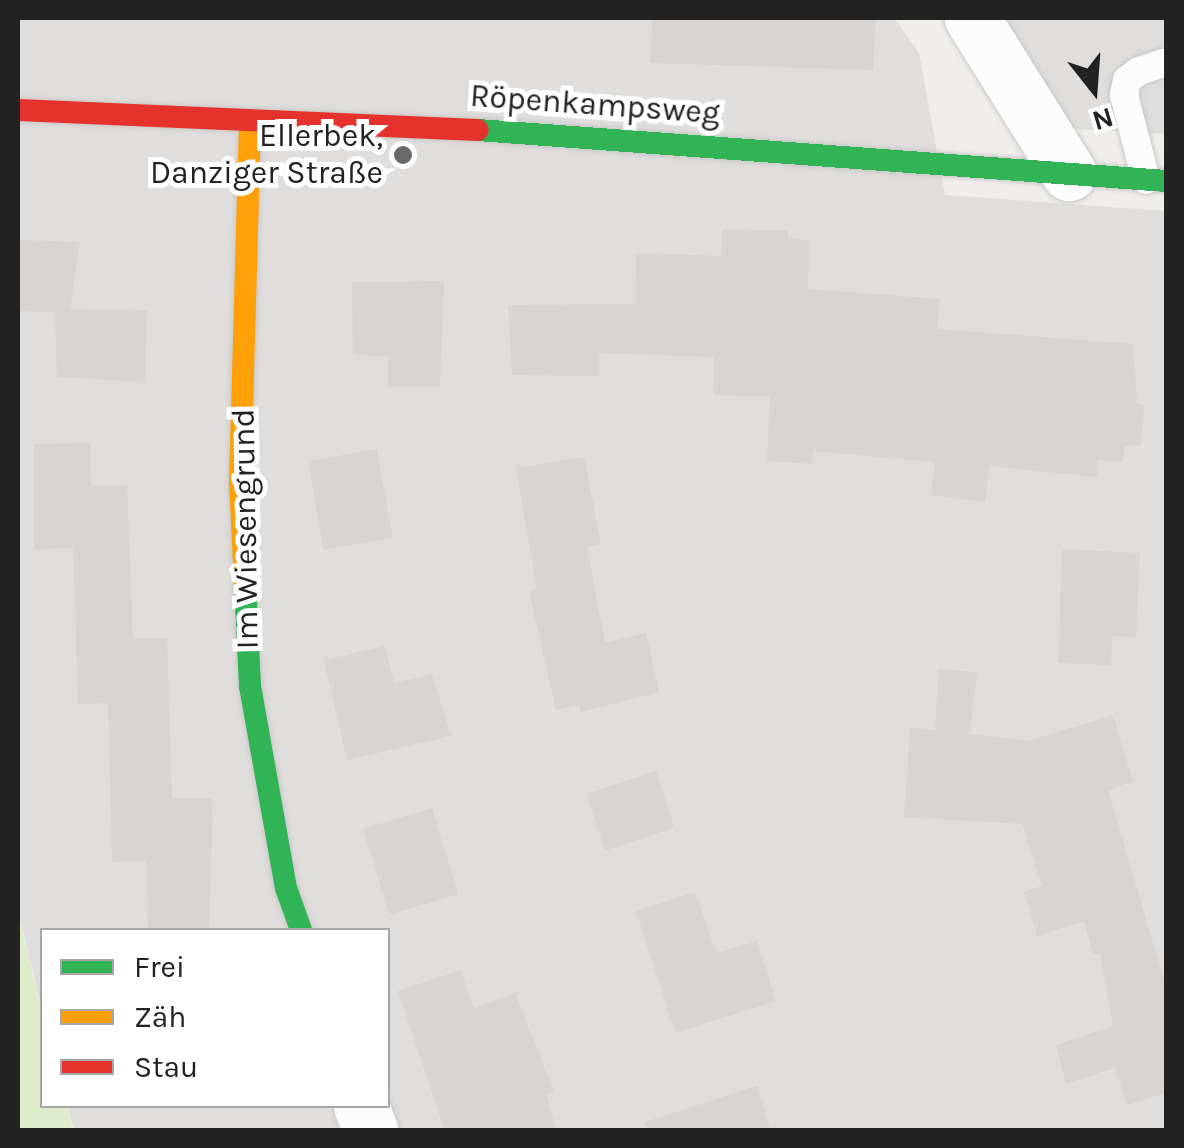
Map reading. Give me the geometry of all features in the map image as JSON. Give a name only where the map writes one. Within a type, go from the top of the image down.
[{"type":"street","points":[[972,18],[1069,173]]},
{"type":"street","name":"Röpenkampsweg","points":[[18,110],[250,122],[374,122],[1156,180]]},
{"type":"street","name":"Im Wiesengrund","points":[[250,122],[240,482],[250,686],[286,888],[300,928]]},
{"type":"lane","points":[[1156,180],[1124,95],[1139,70],[1166,62]]},
{"type":"shaded area","points":[[18,18],[894,18],[919,53],[945,195],[1166,211],[1166,1130],[74,1130],[68,1108],[390,1108],[390,928],[40,928],[40,1001],[18,912]]},
{"type":"shaded area","points":[[948,18],[1166,18],[1166,134],[1056,128]]},
{"type":"green space","points":[[18,915],[40,1004],[40,1108],[67,1108],[73,1130],[18,1130]]},
{"type":"building","points":[[652,18],[876,18],[873,70],[650,63]]},
{"type":"building","points":[[722,229],[788,231],[788,239],[809,240],[808,289],[940,299],[937,329],[1133,344],[1137,403],[1144,405],[1141,445],[1125,446],[1123,462],[1097,460],[1097,477],[990,466],[985,502],[931,495],[935,462],[813,451],[813,464],[767,461],[770,396],[713,395],[714,357],[599,353],[599,376],[512,375],[508,305],[635,304],[636,253],[721,256]]},
{"type":"building","points":[[18,240],[80,242],[70,309],[147,310],[145,382],[57,377],[55,312],[18,311]]},
{"type":"building","points":[[444,281],[440,387],[388,387],[388,357],[353,354],[352,282]]},
{"type":"building","points":[[90,443],[91,486],[127,485],[133,639],[167,638],[172,799],[213,798],[209,928],[148,928],[146,861],[112,862],[108,703],[78,704],[73,548],[34,549],[34,444]]},
{"type":"building","points":[[377,449],[393,538],[324,550],[308,461]]},
{"type":"building","points":[[584,457],[601,544],[587,547],[605,643],[646,633],[659,692],[581,712],[579,705],[556,710],[529,592],[537,590],[516,468]]},
{"type":"building","points":[[1062,549],[1140,553],[1136,637],[1112,636],[1111,665],[1058,663]]},
{"type":"building","points":[[385,646],[394,683],[432,674],[451,736],[347,760],[324,660]]},
{"type":"building","points":[[939,669],[977,672],[970,734],[1028,741],[1113,715],[1133,782],[1108,790],[1166,987],[1166,1093],[1127,1105],[1115,1068],[1066,1084],[1056,1045],[1113,1026],[1100,953],[1093,954],[1084,921],[1037,936],[1024,892],[1042,886],[1022,824],[904,817],[910,727],[935,730]]},
{"type":"building","points":[[656,771],[675,828],[605,851],[587,794]]},
{"type":"building","points":[[432,808],[458,894],[389,915],[363,829]]},
{"type":"building","points":[[695,892],[716,953],[757,941],[776,1001],[675,1033],[636,911]]},
{"type":"building","points":[[461,970],[474,1008],[515,993],[554,1092],[546,1094],[557,1130],[444,1130],[398,991]]},
{"type":"building","points":[[757,1086],[771,1130],[647,1130],[645,1122]]},
{"type":"traffic: fast","points":[[478,130],[1166,181]]},
{"type":"traffic: fast","points":[[245,584],[250,686],[286,888],[300,928]]},
{"type":"traffic: slow","points":[[245,584],[240,482],[250,122]]},
{"type":"traffic: jam","points":[[18,110],[478,130]]},
{"type":"place","name":"Ellerbek, Danziger Straße","points":[[403,155]]}]
